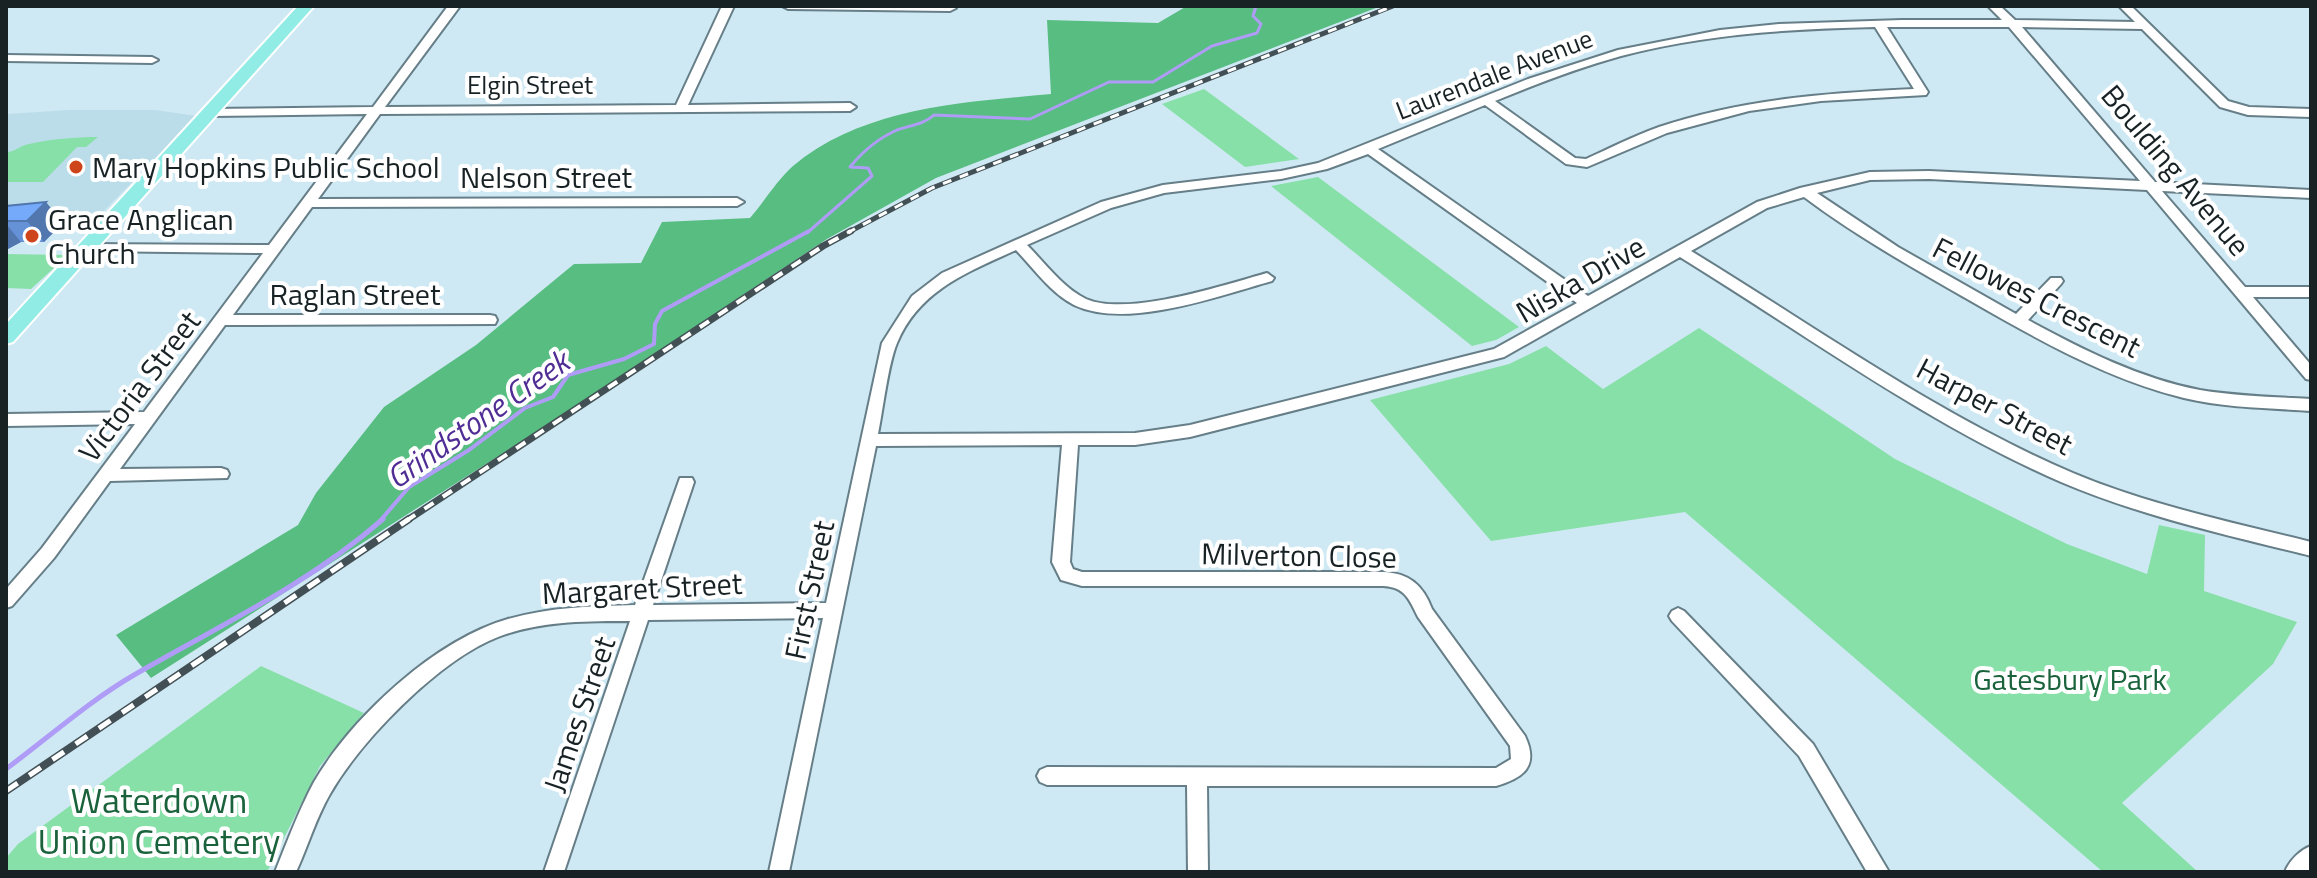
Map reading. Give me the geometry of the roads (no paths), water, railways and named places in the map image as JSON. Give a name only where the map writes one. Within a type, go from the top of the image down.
[{"type":"main road","points":[[6,337],[306,6]]},
{"type":"street","name":"Victoria Street","points":[[6,601],[48,553],[454,6]]},
{"type":"street","points":[[681,107],[728,6]]},
{"type":"street","points":[[788,6],[950,8]]},
{"type":"street","name":"Boulding Avenue","points":[[1994,6],[2311,375]]},
{"type":"street","points":[[2125,6],[2224,104],[2248,111],[2311,113]]},
{"type":"street","points":[[1487,101],[1571,161],[1587,163],[1663,130],[1748,107],[1821,97],[1922,92],[1880,25]]},
{"type":"street","name":"Laurendale Avenue","points":[[901,321],[917,299],[937,283],[1106,205],[1145,193],[1294,173],[1368,148],[1558,71],[1663,42],[1740,32],[1880,25],[2145,26]]},
{"type":"street","points":[[6,58],[152,60]]},
{"type":"street","name":"Elgin Street","points":[[210,112],[850,107]]},
{"type":"street","points":[[1368,148],[1589,304]]},
{"type":"street","name":"Niska Drive","points":[[869,440],[1135,439],[1190,431],[1499,353],[1762,205],[1870,176],[1929,175],[2311,194]]},
{"type":"street","name":"Fellowes Crescent","points":[[1805,191],[1862,234],[2082,354],[2170,389],[2207,398],[2311,405]]},
{"type":"street","name":"Nelson Street","points":[[307,203],[737,202]]},
{"type":"street","points":[[1018,244],[1069,294],[1104,310],[1138,308],[1267,278]]},
{"type":"street","points":[[86,247],[271,249]]},
{"type":"street","name":"Harper Street","points":[[1681,251],[1934,408],[2040,464],[2137,502],[2311,549]]},
{"type":"street","points":[[2018,321],[2056,281]]},
{"type":"street","points":[[2241,292],[2311,292]]},
{"type":"street","name":"Raglan Street","points":[[220,320],[490,320]]},
{"type":"street","name":"First Street","points":[[779,872],[889,343],[901,321]]},
{"type":"street","points":[[6,420],[146,418]]},
{"type":"street","name":"Milverton Close","points":[[1070,441],[1061,562],[1067,575],[1082,579],[1383,579],[1407,582],[1415,589],[1424,612],[1514,735],[1523,753],[1522,763],[1515,770],[1496,777],[1197,776]]},
{"type":"street","points":[[105,475],[221,474]]},
{"type":"street","name":"James Street","points":[[554,872],[686,482]]},
{"type":"street","name":"Margaret Street","points":[[285,872],[322,787],[373,722],[427,674],[472,641],[533,620],[580,613],[834,610]]},
{"type":"street","points":[[1678,616],[1806,750],[1879,872]]},
{"type":"street","points":[[1047,776],[1197,776],[1198,872]]},
{"type":"street","points":[[2295,872],[2311,856]]},
{"type":"waterway","name":"Grindstone Creek","points":[[807,233],[872,176],[868,168],[850,167],[890,133],[921,123],[934,115],[1030,119],[1109,82],[1153,82],[1212,46],[1257,33],[1261,24],[1253,16],[1256,6]]},
{"type":"waterway","name":"Grindstone Creek","points":[[380,521],[409,487],[469,450],[525,408],[553,397],[568,375],[624,359],[654,344],[655,324],[662,311],[809,231]]},
{"type":"waterway","name":"Grindstone Creek","points":[[6,769],[117,685],[294,584],[383,519]]},
{"type":"railway","points":[[847,233],[932,188],[1393,6]]},
{"type":"railway","points":[[408,520],[823,246],[851,231]]},
{"type":"railway","points":[[6,791],[408,520]]},
{"type":"place","name":"Mary Hopkins Public School","points":[[76,167]]},
{"type":"place","name":"Grace Anglican Church","points":[[32,236]]},
{"type":"park label","name":"Gatesbury Park","points":[[2070,679]]},
{"type":"park label","name":"Waterdown Union Cemetery","points":[[159,820]]}]
